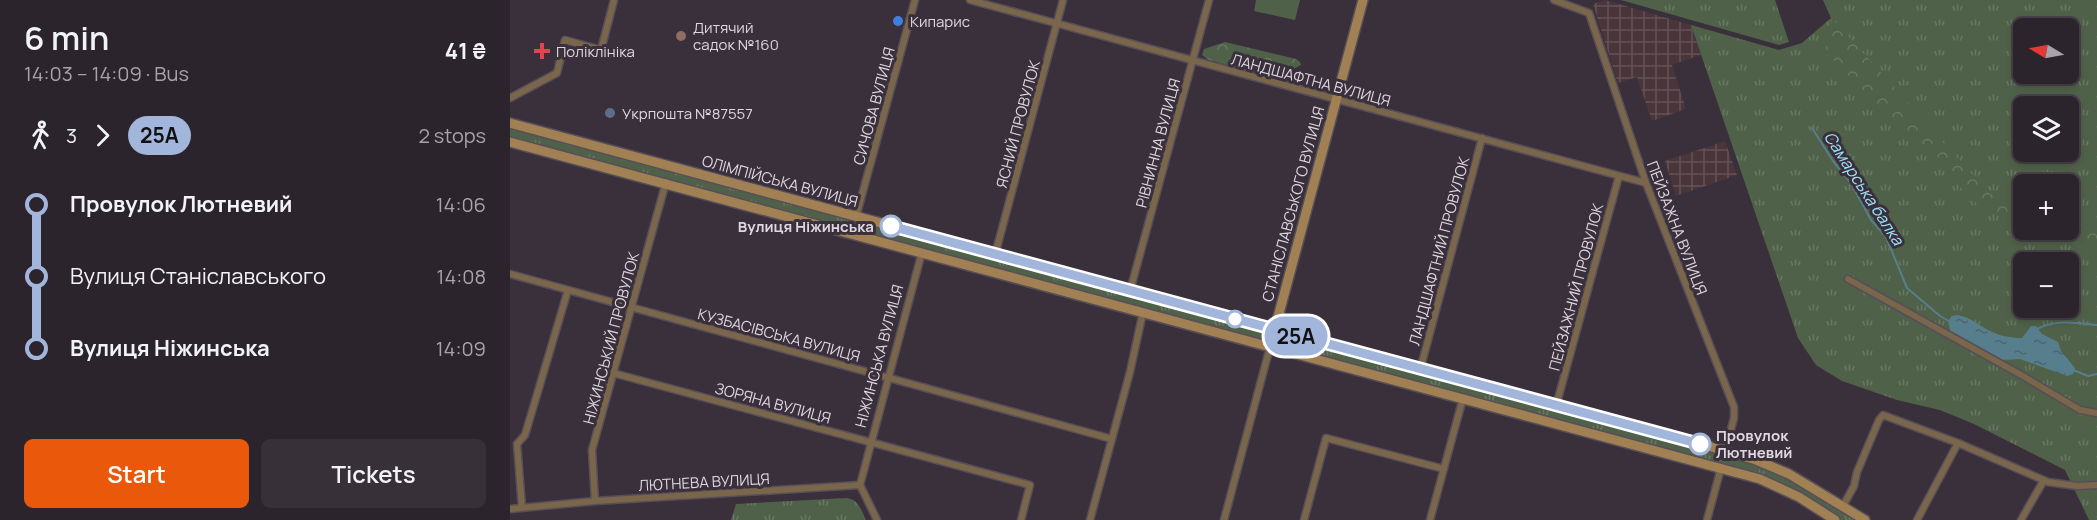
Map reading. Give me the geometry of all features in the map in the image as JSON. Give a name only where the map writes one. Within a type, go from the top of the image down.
[{"type":"main road","name":"СТАНІСЛАВСЬКОГО ВУЛИЦЯ","points":[[1270,346],[1364,0]]},
{"type":"main road","name":"ОЛІМПІЙСЬКА ВУЛИЦЯ","points":[[510,123],[1725,452],[1789,474],[1865,520]]},
{"type":"main road","name":"ОЛІМПІЙСЬКА ВУЛИЦЯ","points":[[510,142],[1721,468],[1771,483],[1799,497],[1835,520]]},
{"type":"main road","name":"НІЖИНСЬКА ВУЛИЦЯ","points":[[922,252],[927,235]]},
{"type":"main road","points":[[1721,468],[1725,452]]},
{"type":"main road","points":[[1835,520],[1843,506]]},
{"type":"street","points":[[510,98],[556,73],[565,40],[601,50],[614,0]]},
{"type":"street","name":"СИЧОВА ВУЛИЦЯ","points":[[856,217],[915,0]]},
{"type":"street","name":"ЛАНДШАФТНА ВУЛИЦЯ","points":[[970,0],[1192,62],[1646,183]]},
{"type":"street","name":"ЯСНИЙ ПРОВУЛОК","points":[[995,255],[1064,0]]},
{"type":"street","name":"РІВНИННА ВУЛИЦЯ","points":[[1130,291],[1209,0]]},
{"type":"street","name":"ПЕЙЗАЖНА ВУЛИЦЯ","points":[[1554,0],[1588,13],[1646,183],[1734,407],[1734,418],[1725,452]]},
{"type":"street","name":"ЛАНДШАФТНИЙ ПРОВУЛОК","points":[[1420,370],[1482,138]]},
{"type":"street","name":"ПЕЙЗАЖНИЙ ПРОВУЛОК","points":[[1556,406],[1619,176]]},
{"type":"street","name":"НІЖИНСЬКИЙ ПРОВУЛОК","points":[[595,501],[592,450],[666,183]]},
{"type":"street","name":"НІЖИНСЬКА ВУЛИЦЯ","points":[[860,485],[922,252]]},
{"type":"street","name":"КУЗБАСІВСЬКА ВУЛИЦЯ","points":[[510,274],[1112,439]]},
{"type":"street","points":[[1848,279],[2023,376],[2079,410],[2097,413]]},
{"type":"street","points":[[522,507],[517,444],[525,435],[568,290]]},
{"type":"street","points":[[1090,520],[1143,312]]},
{"type":"street","name":"СТАНІСЛАВСЬКОГО ВУЛИЦЯ","points":[[1224,520],[1270,346]]},
{"type":"street","name":"ЗОРЯНА ВУЛИЦЯ","points":[[614,372],[1030,485],[1021,520]]},
{"type":"street","points":[[1430,520],[1463,398]]},
{"type":"street","points":[[1843,506],[1854,486],[1857,472],[1883,415],[1958,443],[2044,480],[2067,485],[2097,485]]},
{"type":"street","points":[[1304,520],[1326,438],[1444,469]]},
{"type":"street","points":[[510,441],[517,444]]},
{"type":"street","points":[[1917,520],[1958,443]]},
{"type":"street","points":[[1707,520],[1721,468]]},
{"type":"street","points":[[2021,520],[2044,480]]},
{"type":"street","points":[[860,485],[877,520]]},
{"type":"street","name":"ЛЮТНЕВА ВУЛИЦЯ","points":[[510,509],[595,501],[860,485]]},
{"type":"shaded area","points":[[1605,0],[1691,25],[1701,55],[1672,65],[1686,109],[1652,121],[1637,77],[1618,83],[1593,4]]},
{"type":"shaded area","points":[[1725,141],[1737,175],[1676,196],[1665,161]]},
{"type":"green space","points":[[1256,0],[1300,0],[1295,20],[1254,11]]},
{"type":"green space","points":[[1621,0],[1775,0],[1789,42],[1779,45]]},
{"type":"green space","points":[[1823,0],[2097,0],[2097,520],[2089,520],[2065,470],[1974,424],[1940,410],[1897,400],[1842,381],[1816,365],[1798,338],[1691,25],[1779,50],[1802,43],[1831,18]]},
{"type":"green space","points":[[1832,18],[1986,190],[2013,199],[2013,221],[1981,208],[1825,52]]},
{"type":"green space","points":[[1225,42],[1296,59],[1301,65],[1291,70],[1291,77],[1286,81],[1209,60],[1202,55],[1204,49]]},
{"type":"green space","points":[[510,124],[1756,460],[1865,520],[1835,520],[1781,487],[510,141]]},
{"type":"green space","points":[[2079,224],[2097,230],[2097,254],[2061,240],[2079,240]]},
{"type":"green space","points":[[847,498],[857,503],[866,520],[731,520],[736,504]]},
{"type":"water","points":[[1957,315],[1970,319],[1992,332],[2009,337],[2022,338],[2031,326],[2036,326],[2042,334],[2058,342],[2061,351],[2075,368],[2073,374],[2067,376],[2020,359],[2002,360],[1951,334],[1948,321],[1952,316]]},
{"type":"waterway","name":"Самарська балка","points":[[1812,128],[1833,161],[1851,183],[1871,220],[1886,237],[1907,288],[1949,321]]},
{"type":"waterway","name":"Самарська балка","points":[[2037,329],[2059,323],[2097,325]]},
{"type":"waterway","points":[[2073,370],[2088,376],[2097,374]]},
{"type":"bus line","name":"25А","points":[[891,226],[1700,444]]},
{"type":"place","name":"Кипарис","points":[[898,21]]},
{"type":"place","name":"Дитячий садок №160","points":[[681,36]]},
{"type":"place","name":"Поліклініка","points":[[542,51]]},
{"type":"place","name":"Укрпошта №87557","points":[[610,113]]},
{"type":"place","name":"Вулиця Ніжинська","points":[[891,226]]},
{"type":"place","name":"Провулок Лютневий","points":[[1700,444]]}]
